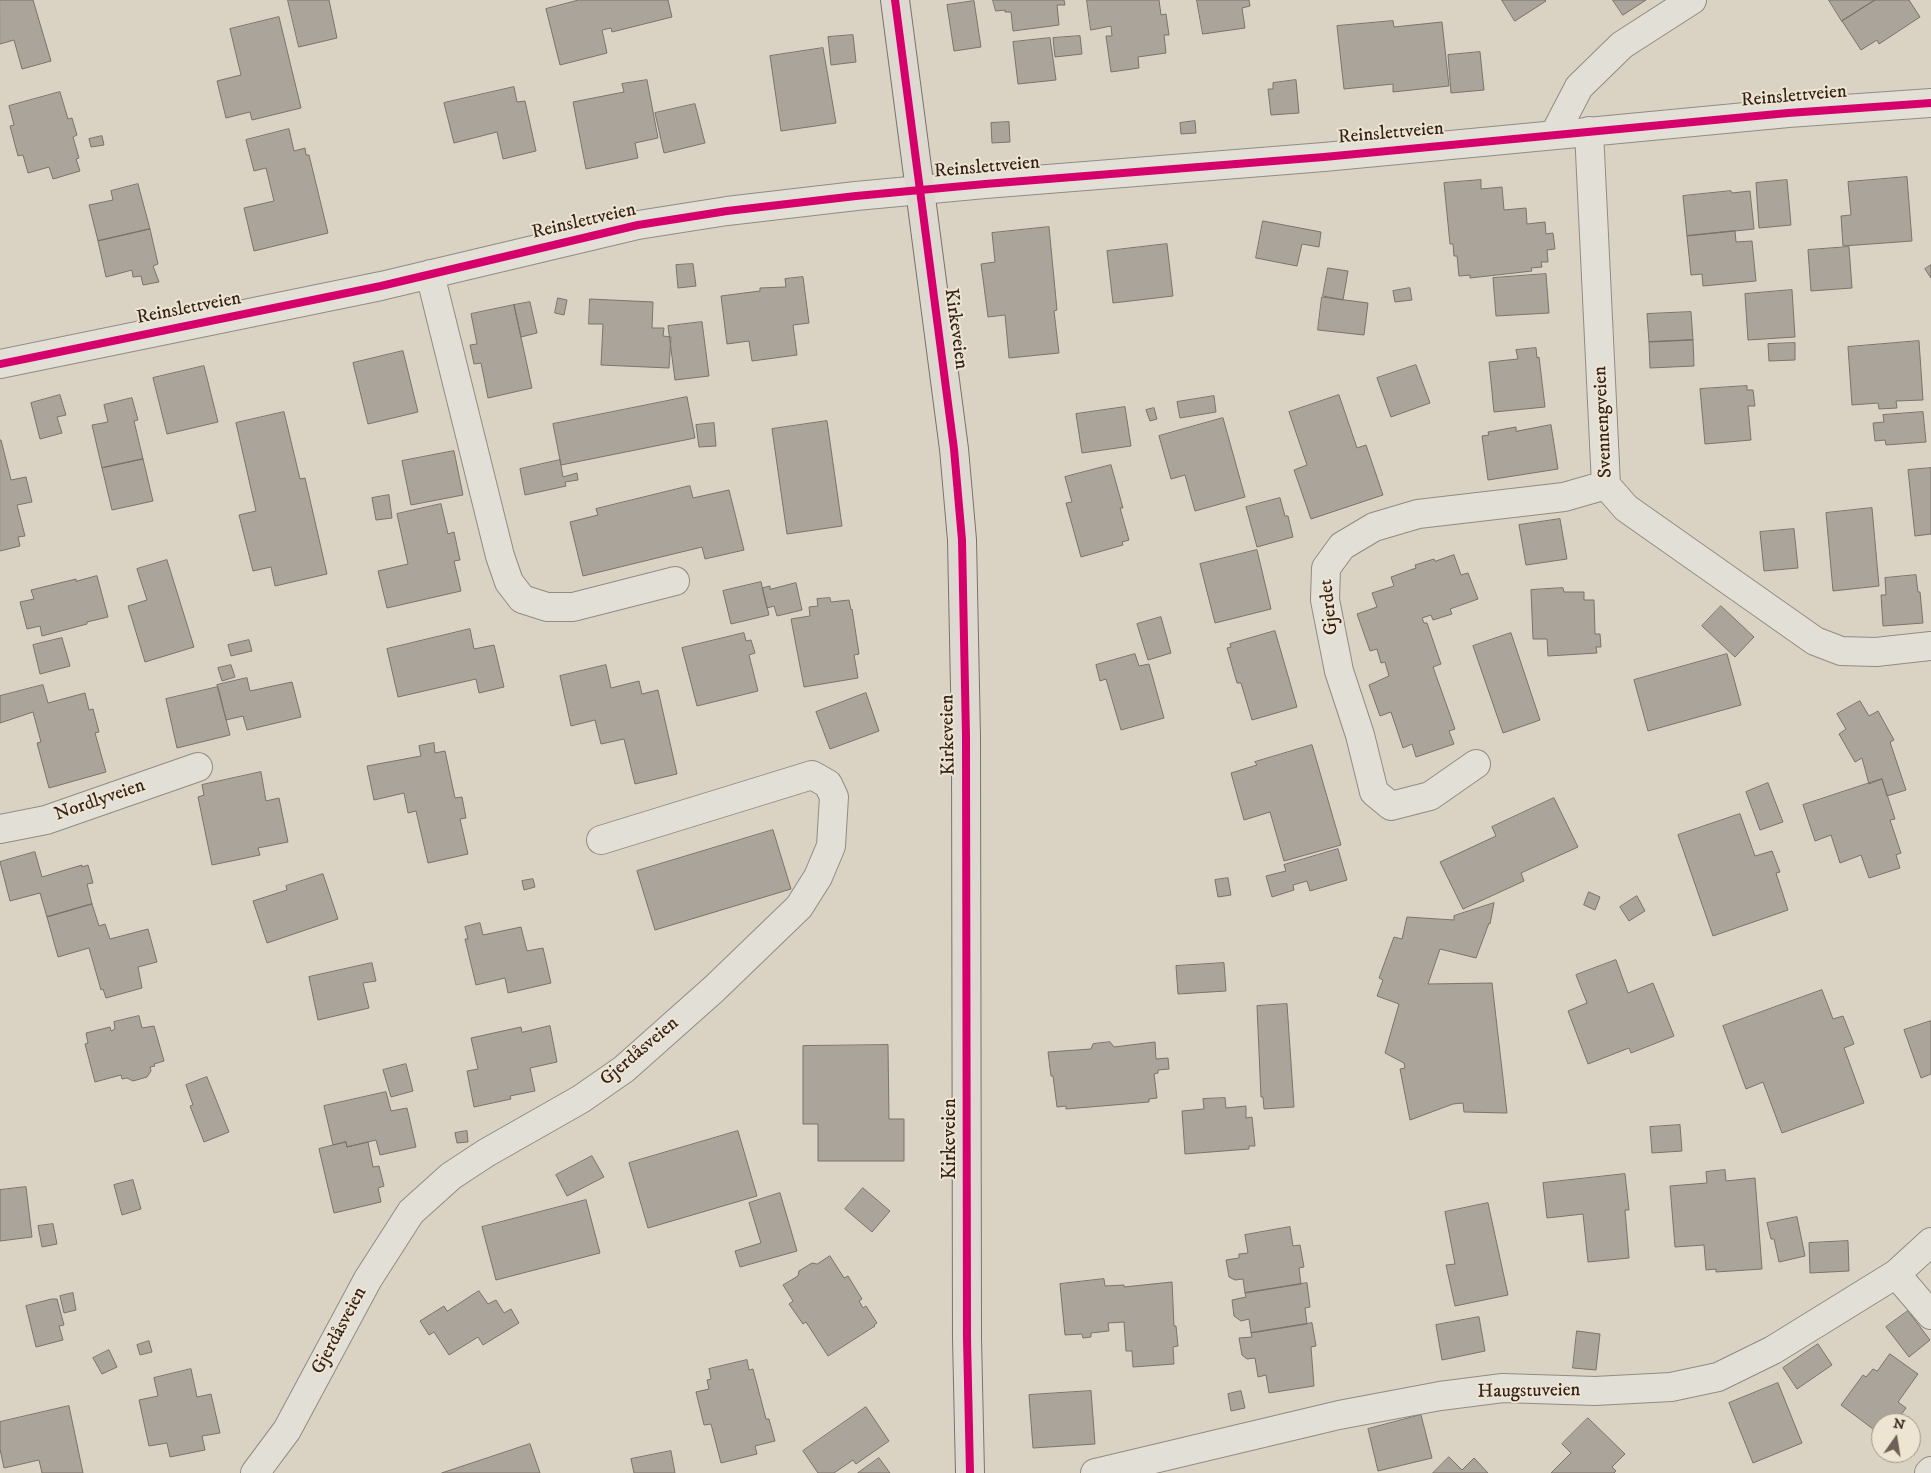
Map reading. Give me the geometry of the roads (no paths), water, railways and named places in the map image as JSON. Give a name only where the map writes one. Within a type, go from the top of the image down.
[{"type":"main road","name":"Kirkeveien","points":[[895,0],[954,449],[962,540],[966,736],[967,1338],[970,1473]]},
{"type":"street","points":[[1554,135],[1579,87],[1622,45],[1692,0]]},
{"type":"street","name":"Reinslettveien","points":[[0,364],[381,286],[638,226],[727,211],[920,190],[1314,158],[1788,113],[1931,103]]},
{"type":"street","name":"Svennengveien","points":[[1590,131],[1606,486],[1626,508],[1815,641],[1841,651],[1867,652],[1931,646]]},
{"type":"street","points":[[430,274],[500,556],[509,582],[522,599],[547,607],[573,608],[675,582]]},
{"type":"street","name":"Gjerdet","points":[[1476,764],[1430,796],[1390,806],[1374,792],[1360,735],[1339,671],[1326,600],[1326,568],[1342,546],[1374,527],[1418,514],[1564,497],[1606,486]]},
{"type":"street","name":"Nordlyveien","points":[[0,829],[46,820],[198,767]]},
{"type":"street","name":"Gjerdåsveien","points":[[255,1473],[287,1430],[368,1279],[411,1212],[450,1176],[486,1153],[581,1099],[624,1068],[714,989],[799,907],[818,877],[831,846],[834,798],[828,784],[812,775],[601,840]]},
{"type":"street","name":"Haugstuveien","points":[[1095,1473],[1339,1415],[1440,1396],[1503,1388],[1595,1391],[1671,1387],[1718,1377],[1773,1350],[1896,1274],[1931,1242]]},
{"type":"street","points":[[1896,1274],[1931,1315]]}]
